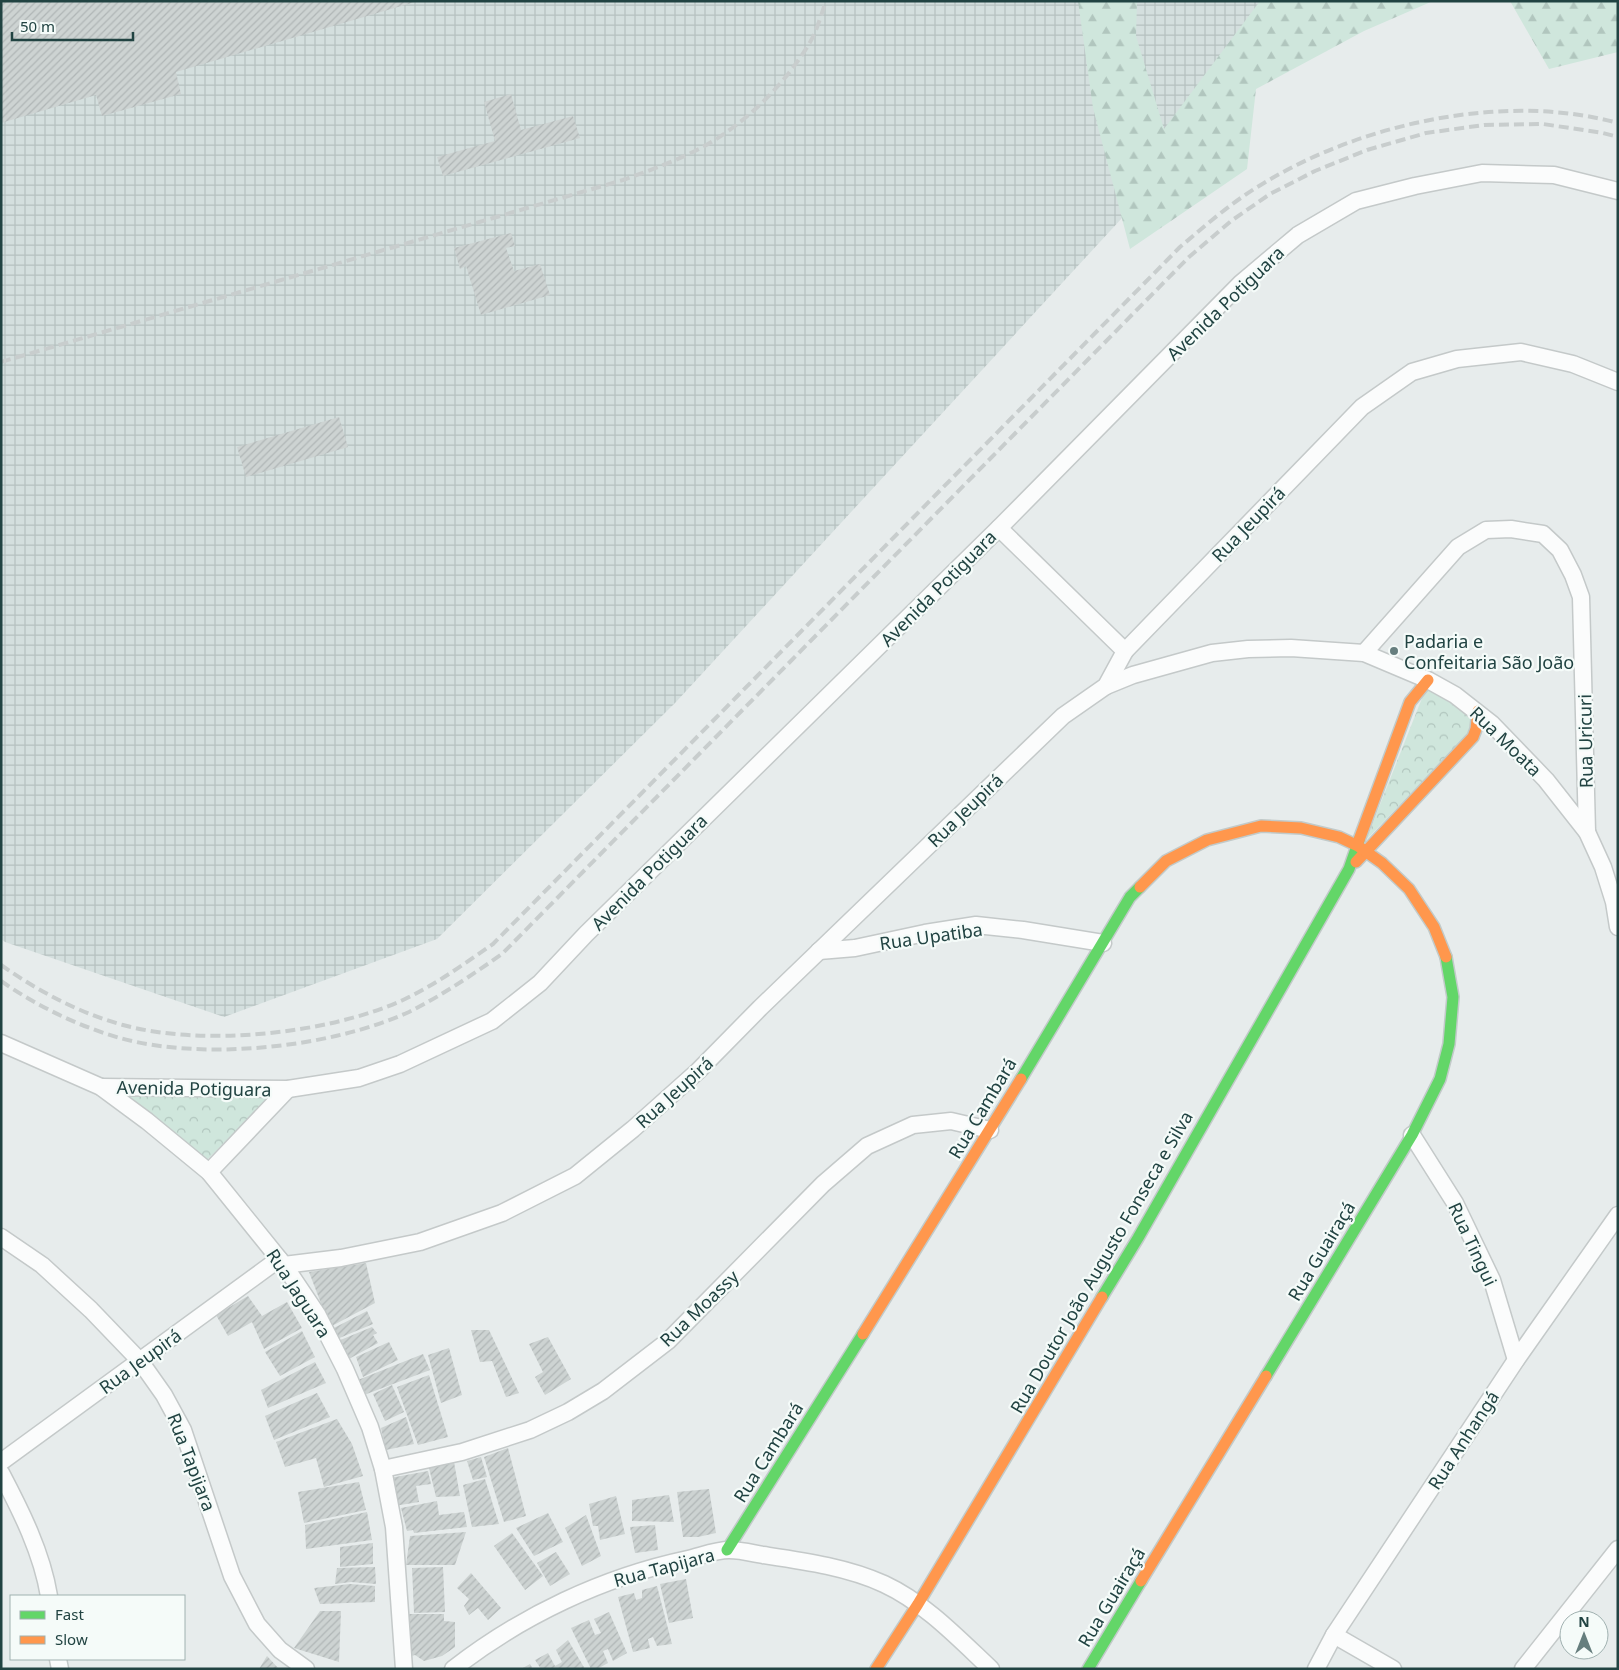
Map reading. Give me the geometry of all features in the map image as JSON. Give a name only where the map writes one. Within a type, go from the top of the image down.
[{"type":"street","name":"Avenida Potiguara","points":[[101,1087],[288,1089],[359,1078],[400,1064],[492,1021],[540,983],[586,934],[999,528],[1240,283],[1298,235],[1356,201],[1415,186],[1482,174],[1554,175],[1618,191]]},
{"type":"street","name":"Rua Jeupirá","points":[[1,1462],[281,1262],[341,1258],[420,1242],[502,1212],[575,1176],[633,1129],[698,1071],[1062,716],[1106,686],[1125,651],[1362,407],[1412,372],[1457,359],[1521,352],[1573,364],[1618,382]]},
{"type":"street","points":[[999,528],[1125,651]]},
{"type":"street","name":"Rua Uricuri","points":[[1364,653],[1458,547],[1486,530],[1511,529],[1544,534],[1560,550],[1573,575],[1581,597],[1587,832]]},
{"type":"street","name":"Rua Moata","points":[[1106,686],[1133,675],[1212,653],[1248,649],[1291,648],[1364,653],[1428,680],[1455,695],[1478,711],[1492,724],[1546,780],[1587,832],[1603,867],[1614,902],[1618,927]]},
{"type":"street","name":"Rua Doutor João Augusto Fonseca e Silva","points":[[876,1669],[918,1604],[1138,1238],[1362,848],[1410,702],[1428,680]]},
{"type":"street","name":"Rua Doutor João Augusto Fonseca e Silva","points":[[1362,848],[1473,737],[1478,711]]},
{"type":"street","name":"Rua Cambará","points":[[728,1550],[990,1130],[1130,896],[1166,862],[1207,840],[1261,826],[1283,826],[1318,832],[1338,837],[1362,848]]},
{"type":"street","name":"Rua Guairaçá","points":[[1088,1669],[1412,1135],[1440,1079],[1449,1044],[1452,1006],[1451,979],[1441,943],[1419,902],[1398,877],[1362,848]]},
{"type":"street","name":"Rua Upatiba","points":[[819,952],[855,948],[925,933],[976,926],[1023,930],[1102,943]]},
{"type":"street","name":"Rua Jaguara","points":[[4,1041],[101,1087],[147,1121],[209,1172],[281,1262],[317,1314],[345,1369],[370,1427],[383,1469],[394,1527],[404,1669]]},
{"type":"street","name":"Avenida Potiguara","points":[[209,1172],[288,1089]]},
{"type":"street","name":"Rua Moassy","points":[[383,1469],[462,1452],[530,1430],[568,1412],[603,1391],[668,1341],[823,1184],[867,1146],[913,1125],[951,1121],[990,1130]]},
{"type":"street","name":"Rua Tingui","points":[[1412,1135],[1455,1203],[1492,1280],[1516,1360]]},
{"type":"street","name":"Rua Anhangá","points":[[1316,1669],[1334,1635],[1516,1360],[1618,1215]]},
{"type":"street","name":"Rua Tapijara","points":[[1,1237],[42,1265],[91,1310],[140,1361],[164,1395],[184,1430],[232,1576],[257,1624],[280,1650],[306,1669]]},
{"type":"street","points":[[1,1473],[25,1518],[47,1582],[49,1595]]},
{"type":"street","points":[[1523,1669],[1618,1549]]},
{"type":"street","name":"Rua Tapijara","points":[[453,1669],[470,1656],[526,1621],[585,1591],[656,1566],[728,1550],[798,1560],[845,1571],[884,1584],[918,1604],[991,1669]]},
{"type":"street","points":[[1334,1635],[1393,1669]]},
{"type":"shaded area","points":[[1,1],[1322,1],[676,702],[437,939],[224,1017],[5,942],[1,939]]},
{"type":"green space","points":[[1078,1],[1137,1],[1136,36],[1164,129],[1260,1],[1433,1],[1364,31],[1256,89],[1247,169],[1130,249],[1093,108]]},
{"type":"green space","points":[[1510,1],[1618,1],[1618,52],[1549,69]]},
{"type":"green space","points":[[1428,683],[1474,711],[1467,735],[1366,840]]},
{"type":"green space","points":[[122,1095],[269,1097],[205,1162]]},
{"type":"building","points":[[1,1],[415,2],[176,72],[181,94],[102,116],[96,95],[1,123]]},
{"type":"building","points":[[511,94],[521,130],[573,116],[580,138],[443,176],[437,157],[495,141],[484,102]]},
{"type":"building","points":[[511,233],[515,246],[506,248],[514,271],[540,264],[550,295],[481,315],[466,266],[460,269],[454,248]]},
{"type":"building","points":[[339,417],[348,447],[246,477],[237,447]]},
{"type":"building","points":[[366,1263],[375,1303],[330,1327],[309,1272]]},
{"type":"building","points":[[248,1296],[262,1316],[287,1302],[302,1328],[264,1349],[252,1322],[228,1336],[216,1315]]},
{"type":"building","points":[[367,1311],[373,1324],[337,1339],[332,1329]]},
{"type":"building","points":[[372,1327],[377,1333],[373,1335],[378,1343],[347,1360],[338,1341]]},
{"type":"building","points":[[471,1330],[489,1330],[519,1393],[506,1397],[492,1361],[480,1362]]},
{"type":"building","points":[[302,1331],[315,1357],[280,1376],[265,1352]]},
{"type":"building","points":[[548,1337],[571,1379],[545,1395],[535,1377],[543,1372],[529,1344]]},
{"type":"building","points":[[389,1342],[398,1360],[363,1377],[356,1357]]},
{"type":"building","points":[[449,1348],[462,1395],[441,1403],[428,1355]]},
{"type":"building","points":[[423,1354],[430,1370],[364,1395],[358,1380]]},
{"type":"building","points":[[315,1362],[326,1383],[268,1408],[261,1390]]},
{"type":"building","points":[[429,1375],[448,1437],[418,1445],[397,1387]]},
{"type":"building","points":[[392,1385],[404,1412],[385,1421],[373,1394]]},
{"type":"building","points":[[317,1393],[330,1417],[274,1440],[265,1416]]},
{"type":"building","points":[[406,1417],[414,1444],[386,1450],[381,1428]]},
{"type":"building","points":[[337,1419],[352,1444],[363,1476],[324,1487],[316,1458],[285,1467],[276,1442]]},
{"type":"building","points":[[508,1448],[526,1516],[504,1522],[484,1457]]},
{"type":"building","points":[[481,1457],[487,1477],[473,1480],[467,1461]]},
{"type":"building","points":[[454,1462],[460,1496],[436,1497],[429,1468]]},
{"type":"building","points":[[428,1471],[431,1484],[416,1486],[419,1502],[394,1506],[390,1478]]},
{"type":"building","points":[[485,1479],[499,1524],[472,1527],[463,1485]]},
{"type":"building","points":[[359,1482],[366,1510],[304,1523],[298,1492]]},
{"type":"building","points":[[709,1489],[716,1533],[698,1537],[683,1537],[677,1492]]},
{"type":"building","points":[[669,1495],[674,1522],[632,1521],[632,1500]]},
{"type":"building","points":[[616,1496],[625,1534],[600,1540],[598,1526],[593,1526],[589,1504]]},
{"type":"building","points":[[437,1501],[439,1515],[464,1512],[467,1527],[414,1533],[413,1530],[407,1531],[401,1508]]},
{"type":"building","points":[[367,1512],[372,1540],[306,1549],[305,1525]]},
{"type":"building","points":[[548,1513],[563,1542],[534,1556],[516,1528]]},
{"type":"building","points":[[586,1515],[601,1556],[582,1566],[565,1528]]},
{"type":"building","points":[[655,1525],[658,1550],[635,1553],[630,1527]]},
{"type":"building","points":[[466,1532],[455,1565],[406,1565],[410,1536]]},
{"type":"building","points":[[512,1533],[543,1576],[525,1590],[494,1546]]},
{"type":"building","points":[[373,1543],[373,1564],[340,1567],[340,1547]]},
{"type":"building","points":[[556,1552],[570,1574],[550,1586],[537,1563]]},
{"type":"building","points":[[375,1567],[376,1584],[351,1582],[335,1584],[337,1568]]},
{"type":"building","points":[[443,1567],[445,1612],[414,1613],[412,1568]]},
{"type":"building","points":[[471,1573],[501,1608],[488,1620],[478,1608],[469,1615],[464,1606],[469,1599],[457,1588]]},
{"type":"building","points":[[686,1579],[693,1618],[669,1623],[660,1584]]},
{"type":"building","points":[[350,1584],[375,1586],[375,1602],[320,1604],[314,1588]]},
{"type":"building","points":[[657,1586],[672,1644],[657,1646],[653,1637],[648,1639],[650,1648],[633,1652],[618,1597],[634,1593],[636,1600],[642,1598],[642,1590]]},
{"type":"building","points":[[320,1611],[341,1611],[339,1662],[294,1648]]},
{"type":"building","points":[[609,1612],[627,1653],[613,1661],[608,1649],[603,1651],[608,1663],[597,1669],[591,1669],[571,1628],[589,1620],[595,1635],[601,1633],[594,1619]]},
{"type":"building","points":[[406,1614],[444,1614],[444,1621],[455,1622],[455,1647],[442,1656],[424,1661],[415,1655],[407,1657]]},
{"type":"building","points":[[568,1640],[585,1669],[541,1669],[535,1660],[548,1653],[555,1666],[562,1662],[556,1650]]},
{"type":"building","points":[[267,1656],[279,1669],[259,1669]]},
{"type":"building","points":[[530,1664],[533,1669],[521,1669]]},
{"type":"railway","points":[[1,362],[623,180],[679,158],[714,141],[730,130],[774,90],[799,60],[809,44],[817,28],[826,1]]},
{"type":"railway","points":[[1,965],[44,992],[75,1008],[107,1020],[155,1032],[190,1035],[265,1034],[303,1029],[373,1012],[415,994],[449,974],[493,944],[1180,247],[1241,198],[1303,162],[1345,144],[1390,129],[1436,119],[1482,113],[1529,111],[1574,114],[1618,123]]},
{"type":"railway","points":[[1,981],[43,1007],[89,1028],[120,1038],[153,1045],[189,1049],[266,1047],[305,1042],[377,1024],[421,1006],[502,954],[1189,257],[1231,221],[1270,194],[1315,171],[1367,150],[1426,133],[1484,125],[1543,124],[1618,137]]},
{"type":"traffic: fast","points":[[1102,1297],[1138,1238],[1349,869],[1359,840]]},
{"type":"traffic: fast","points":[[1021,1079],[1130,897],[1140,887]]},
{"type":"traffic: fast","points":[[1266,1376],[1412,1135],[1440,1079],[1449,1044],[1453,997],[1446,957]]},
{"type":"traffic: fast","points":[[727,1550],[863,1334]]},
{"type":"traffic: fast","points":[[1088,1669],[1141,1581]]},
{"type":"traffic: slow","points":[[1359,840],[1410,702],[1428,680]]},
{"type":"traffic: slow","points":[[1356,862],[1473,737],[1478,711]]},
{"type":"traffic: slow","points":[[1140,887],[1166,861],[1207,840],[1261,826],[1301,828],[1339,837],[1358,846],[1382,863],[1409,889],[1434,927],[1446,957]]},
{"type":"traffic: slow","points":[[863,1334],[1021,1079]]},
{"type":"traffic: slow","points":[[876,1669],[918,1604],[1102,1297]]},
{"type":"traffic: slow","points":[[1141,1581],[1266,1376]]},
{"type":"place","name":"Padaria e Confeitaria São João","points":[[1394,651]]}]
